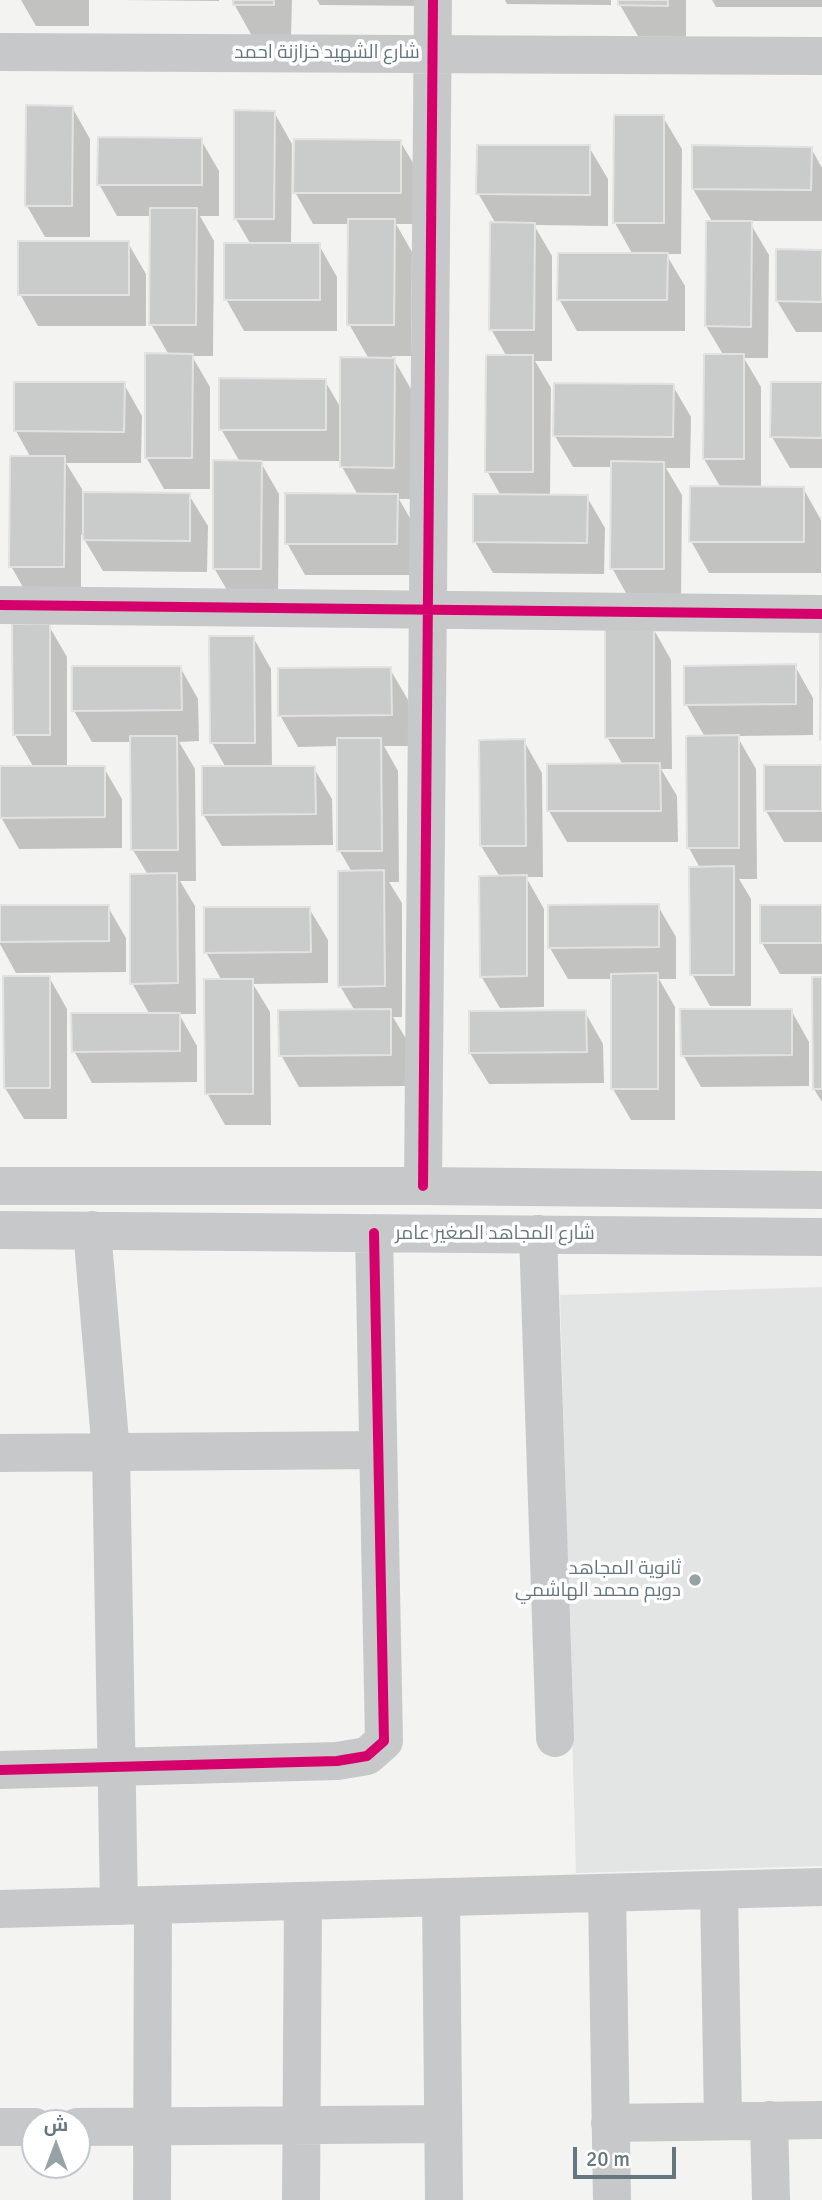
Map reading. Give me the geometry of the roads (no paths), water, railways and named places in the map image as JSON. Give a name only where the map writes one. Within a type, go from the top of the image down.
[{"type":"street","points":[[423,1186],[433,0]]},
{"type":"street","name":"شارع الشهيد خزازنة احمد","points":[[0,52],[822,56]]},
{"type":"street","points":[[0,605],[822,614]]},
{"type":"street","points":[[0,1186],[822,1190]]},
{"type":"street","name":"شارع المجاهد الصغير عامر","points":[[0,1230],[822,1237]]},
{"type":"street","points":[[92,1230],[111,1452],[118,1766],[136,1905],[153,2126],[152,2200]]},
{"type":"street","points":[[0,1770],[337,1761],[368,1756],[384,1741],[374,1233]]},
{"type":"street","points":[[538,1234],[555,1738]]},
{"type":"street","points":[[0,1453],[378,1450]]},
{"type":"street","points":[[0,1909],[822,1887]]},
{"type":"street","points":[[719,1890],[723,2121]]},
{"type":"street","points":[[607,1893],[612,2200]]},
{"type":"street","points":[[441,1897],[444,2200]]},
{"type":"street","points":[[301,2200],[303,1901]]},
{"type":"street","points":[[769,2120],[771,2200]]},
{"type":"street","points":[[610,2123],[822,2120]]},
{"type":"street","points":[[91,2127],[443,2124]]},
{"type":"street","points":[[0,2127],[21,2127]]},
{"type":"place","name":"ثانوية المجاهد دويم محمد الهاشمي","points":[[695,1580]]}]
